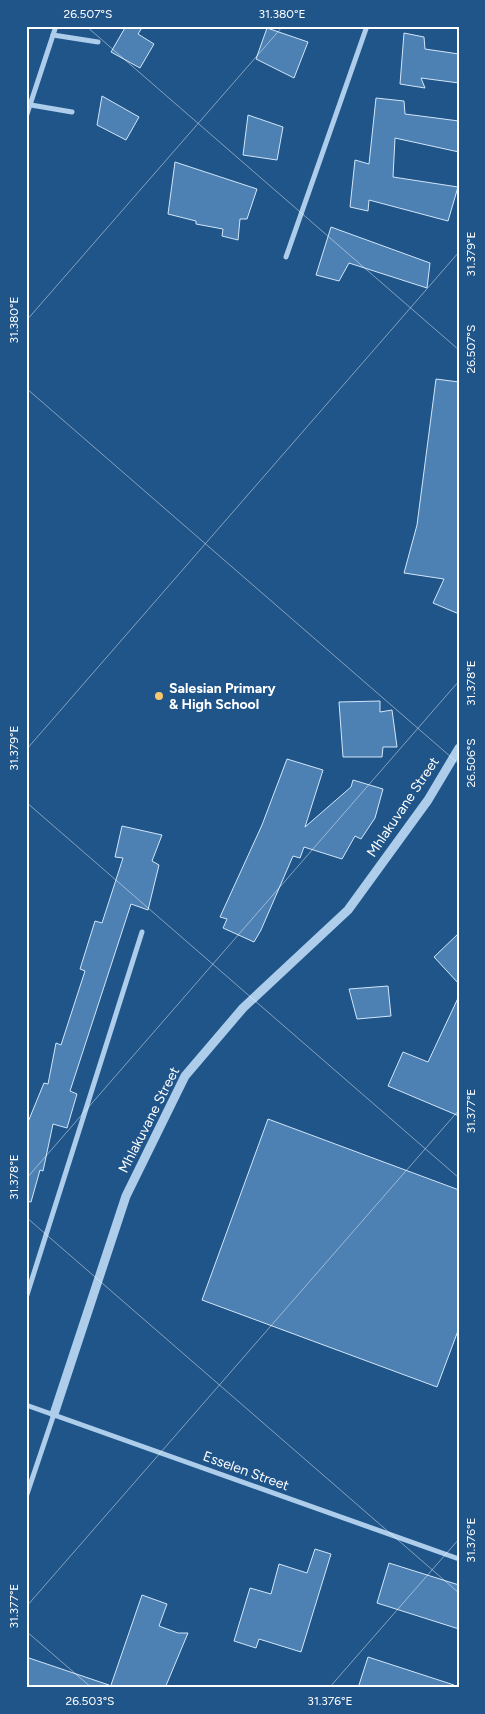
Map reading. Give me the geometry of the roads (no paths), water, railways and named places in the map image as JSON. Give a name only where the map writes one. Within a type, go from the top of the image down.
[{"type":"street","points":[[27,115],[56,26]]},
{"type":"street","points":[[286,257],[367,26]]},
{"type":"street","points":[[53,35],[98,42]]},
{"type":"street","points":[[31,105],[72,112]]},
{"type":"street","name":"Mhlakuvane Street","points":[[26,1497],[126,1196],[184,1076],[243,1008],[348,910],[428,800],[459,748]]},
{"type":"street","points":[[26,1298],[142,932]]},
{"type":"street","name":"Esselen Street","points":[[26,1405],[459,1560]]},
{"type":"place","name":"Salesian Primary & High School","points":[[159,696]]}]
